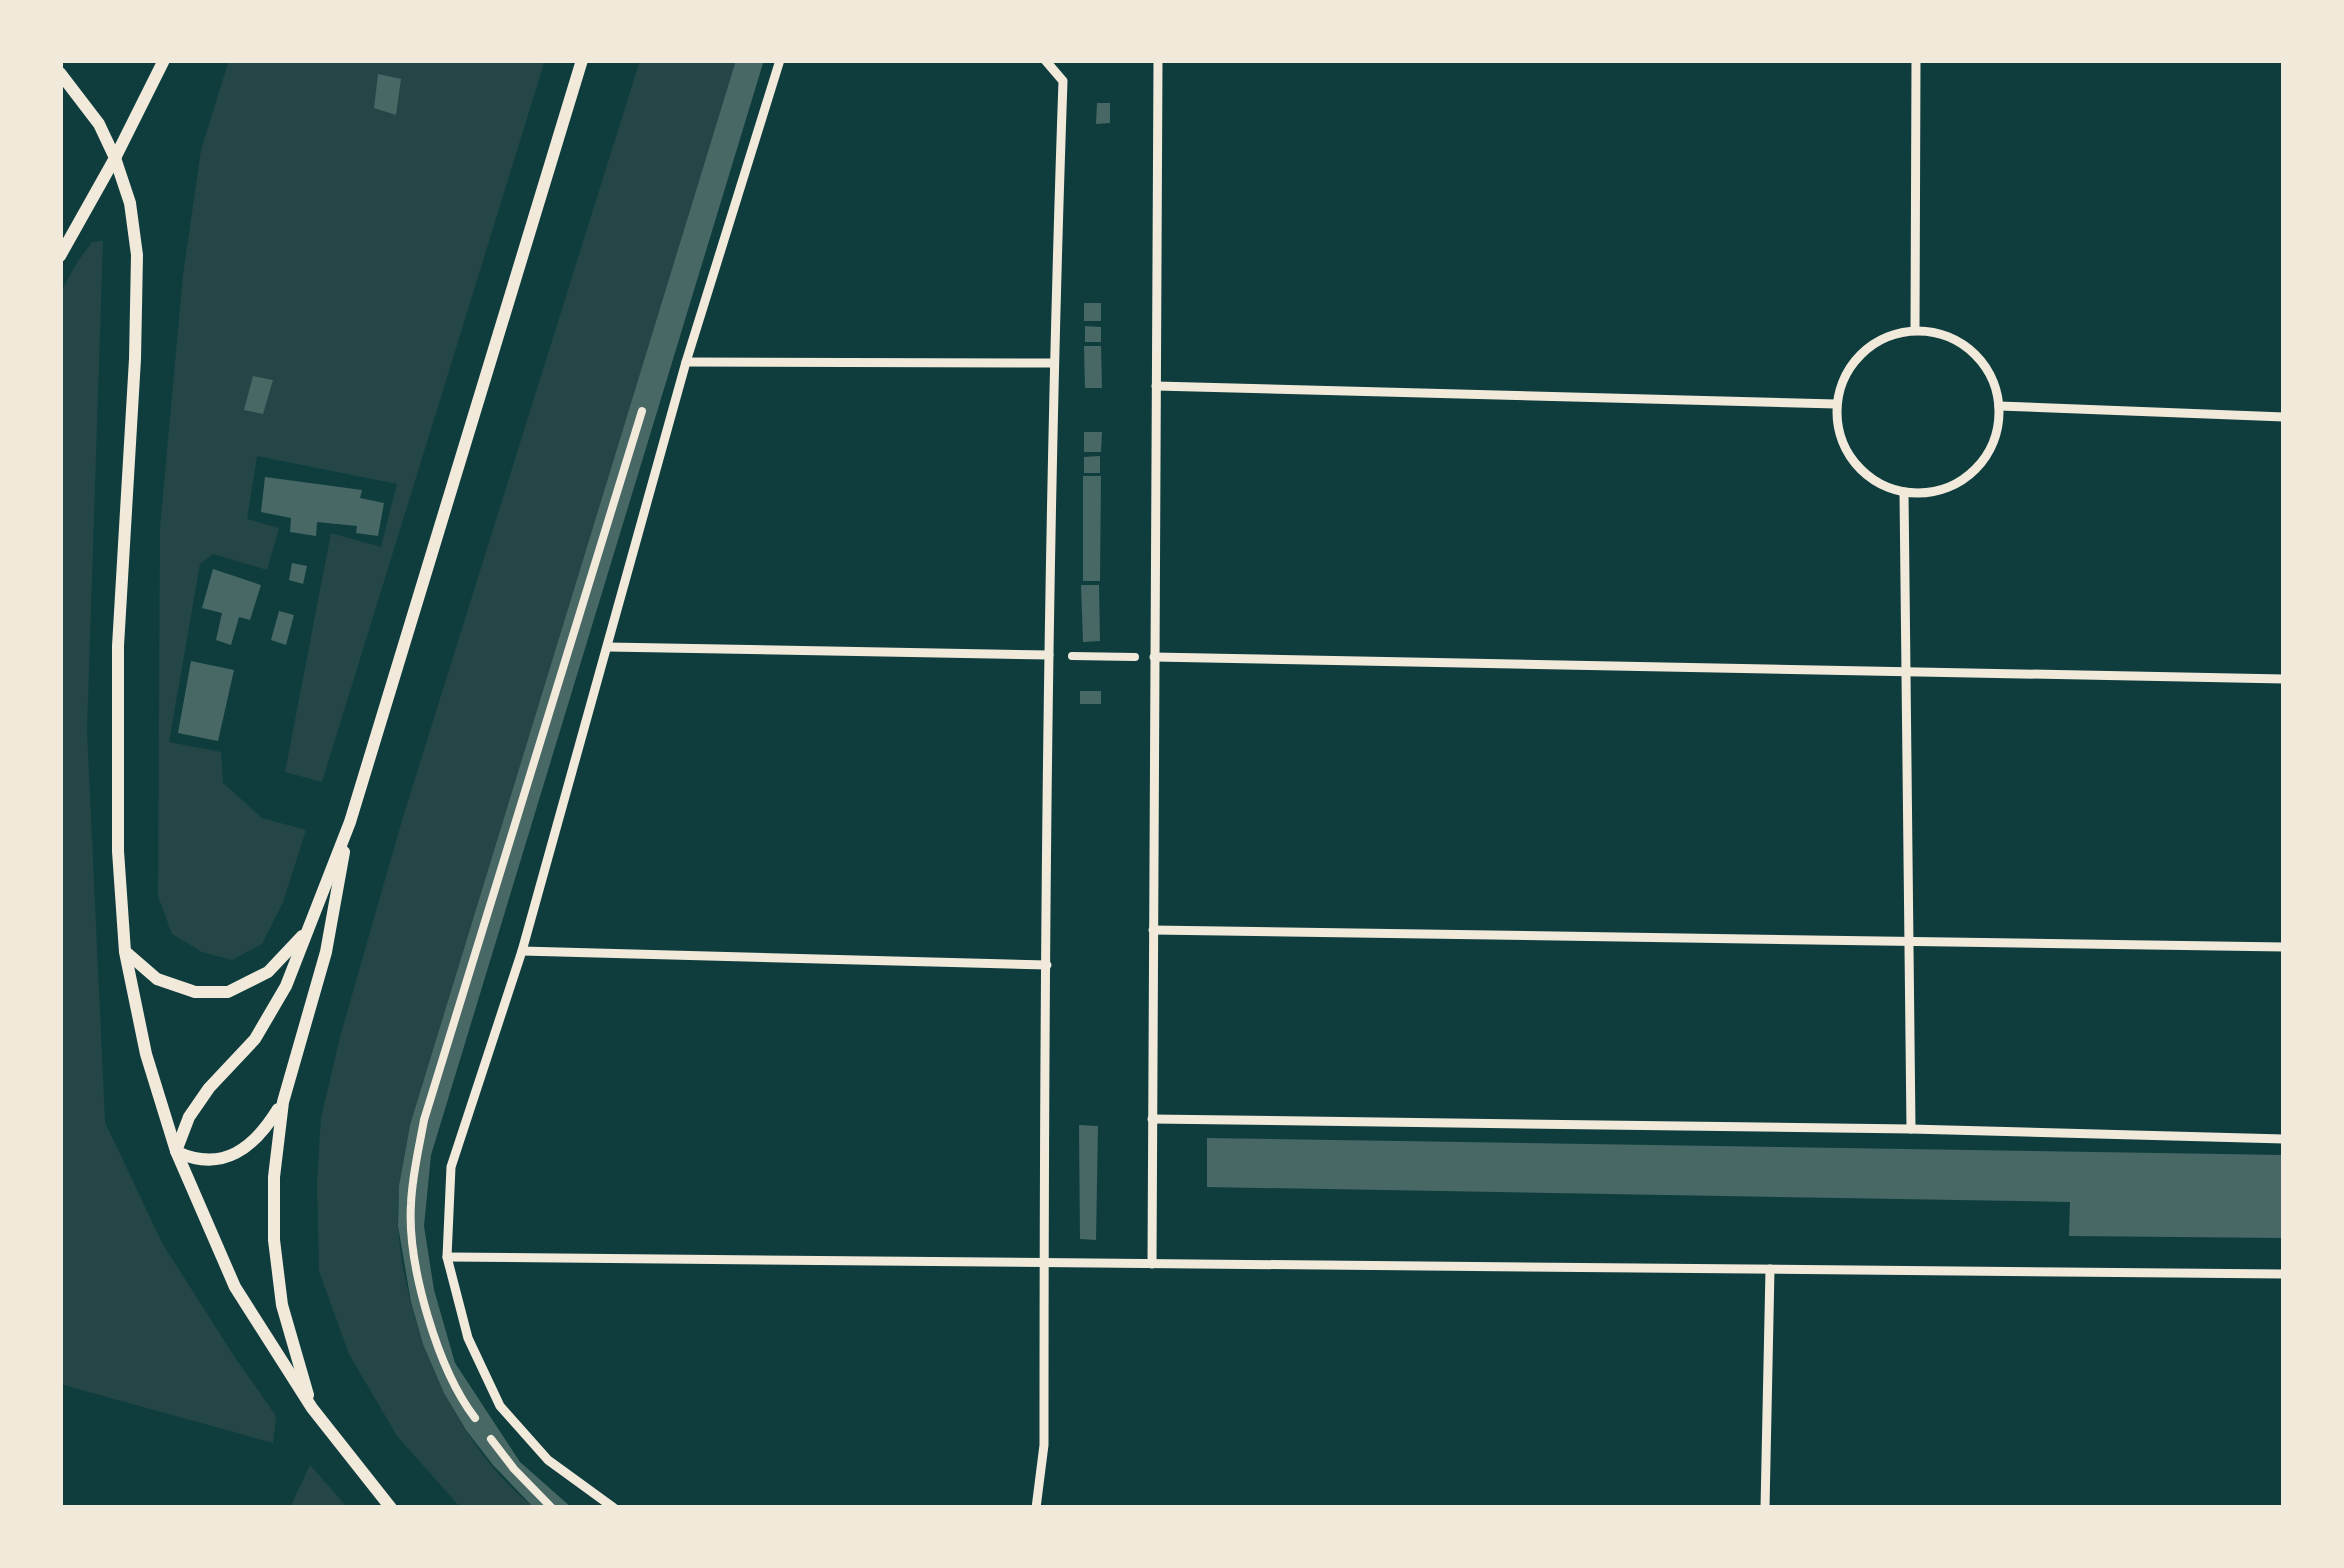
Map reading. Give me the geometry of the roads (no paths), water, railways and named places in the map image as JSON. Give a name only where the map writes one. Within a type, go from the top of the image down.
[{"type":"street","points":[[60,256],[164,60]]},
{"type":"street","points":[[176,1151],[189,1117],[255,1039],[286,986],[350,822],[582,60]]},
{"type":"street","points":[[60,73],[99,124],[115,158],[130,202],[137,255],[118,646],[118,851],[125,952],[146,1054],[176,1151],[235,1288],[312,1408],[391,1508]]},
{"type":"street","points":[[312,1408],[282,1305],[274,1240],[274,1177],[283,1102],[326,952],[350,822]]},
{"type":"street","points":[[125,952],[157,979],[195,992],[228,992],[268,972],[307,931]]},
{"type":"street","points":[[176,1151],[211,1161],[241,1151],[263,1133],[283,1102]]},
{"type":"lane","points":[[614,1508],[548,1460],[500,1406],[468,1338],[447,1257],[451,1167],[522,951],[686,362],[780,60]]},
{"type":"lane","points":[[1036,1508],[1044,1445],[1048,656],[1063,81],[1045,60]]},
{"type":"lane","points":[[1152,1264],[1157,60]]},
{"type":"lane","points":[[1915,330],[1916,60]]},
{"type":"lane","points":[[1915,330],[1934,331],[1966,345],[1986,367],[2000,406],[1996,437],[1971,473],[1946,488],[1904,493],[1875,482],[1856,466],[1841,442],[1836,404],[1844,375],[1862,352],[1889,335],[1915,330]]},
{"type":"lane","points":[[686,362],[1053,363]]},
{"type":"lane","points":[[1156,386],[1836,404]]},
{"type":"lane","points":[[2000,406],[2284,417]]},
{"type":"lane","points":[[1904,493],[1910,1130]]},
{"type":"lane","points":[[608,647],[1048,656]]},
{"type":"lane","points":[[1154,658],[2284,679]]},
{"type":"lane","points":[[1153,930],[2284,947]]},
{"type":"lane","points":[[522,951],[1047,965]]},
{"type":"lane","points":[[1152,1119],[2284,1139]]},
{"type":"lane","points":[[447,1257],[2284,1274]]},
{"type":"lane","points":[[1766,1508],[1770,1269]]}]
